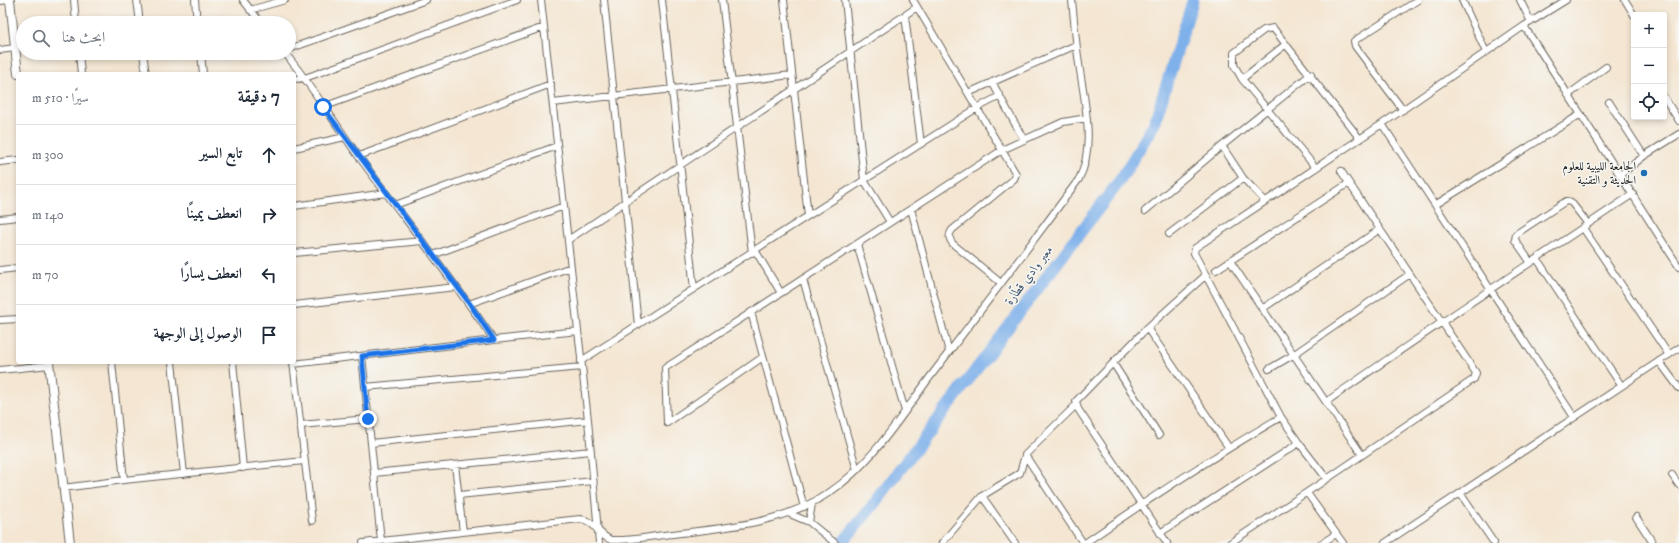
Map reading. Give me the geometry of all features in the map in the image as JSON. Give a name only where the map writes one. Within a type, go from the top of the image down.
[{"type":"street","points":[[0,1],[10,0],[16,57]]},
{"type":"street","points":[[74,0],[75,16]]},
{"type":"street","points":[[137,0],[139,16]]},
{"type":"street","points":[[194,0],[196,16]]},
{"type":"street","points":[[243,0],[255,16]]},
{"type":"street","points":[[250,10],[285,0]]},
{"type":"street","points":[[296,46],[426,0]]},
{"type":"street","points":[[296,79],[305,78],[517,0]]},
{"type":"street","points":[[541,0],[588,420],[599,543]]},
{"type":"street","points":[[604,0],[638,325]]},
{"type":"street","points":[[662,0],[694,289]]},
{"type":"street","points":[[722,0],[753,252],[781,293]]},
{"type":"street","points":[[784,0],[808,216]]},
{"type":"street","points":[[845,0],[864,180],[890,222]]},
{"type":"street","points":[[913,0],[1016,174],[1014,179],[952,230],[950,234],[950,239],[953,244],[1001,283]]},
{"type":"street","points":[[363,543],[580,519],[590,521],[598,531],[608,539],[614,540],[699,531],[757,522],[790,514],[812,504],[842,484],[857,470],[905,411],[1079,179],[1083,171],[1087,154],[1087,118],[1076,45],[1072,0]]},
{"type":"street","points":[[1403,110],[1355,46],[1354,41],[1418,0]]},
{"type":"street","points":[[1462,0],[1486,52]]},
{"type":"street","points":[[1520,0],[1531,22]]},
{"type":"street","points":[[1327,479],[1281,417],[1194,253],[1195,248],[1403,110],[1524,26],[1566,0]]},
{"type":"street","points":[[1625,0],[1632,12]]},
{"type":"street","points":[[568,240],[917,7]]},
{"type":"street","points":[[904,15],[920,144]]},
{"type":"street","points":[[1524,26],[1677,260],[1679,267]]},
{"type":"street","points":[[323,107],[544,27]]},
{"type":"street","points":[[1316,168],[1242,79],[1234,65],[1234,53],[1264,30],[1273,28],[1311,74],[1360,139]]},
{"type":"street","points":[[1242,79],[1286,44]]},
{"type":"street","points":[[968,93],[1076,45]]},
{"type":"street","points":[[0,50],[15,48]]},
{"type":"street","points":[[16,60],[18,72]]},
{"type":"street","points":[[80,60],[81,72]]},
{"type":"street","points":[[145,60],[146,72]]},
{"type":"street","points":[[202,60],[203,72]]},
{"type":"street","points":[[291,60],[305,78],[323,107],[386,193],[470,304],[494,340]]},
{"type":"street","points":[[1568,94],[1606,66]]},
{"type":"street","points":[[1145,211],[1311,74]]},
{"type":"street","points":[[553,103],[792,75]]},
{"type":"street","points":[[992,82],[1024,140]]},
{"type":"street","points":[[359,156],[551,84]]},
{"type":"street","points":[[365,387],[582,364],[638,325],[920,144],[977,108],[1000,96]]},
{"type":"street","points":[[1609,102],[1644,156]]},
{"type":"street","points":[[1667,102],[1679,122]]},
{"type":"street","points":[[1435,205],[1581,114]]},
{"type":"street","points":[[763,357],[667,422],[664,368],[1002,150],[1063,122],[1087,118]]},
{"type":"street","points":[[1382,124],[1574,417]]},
{"type":"street","points":[[1620,175],[1644,156],[1679,134]]},
{"type":"street","points":[[296,148],[345,137]]},
{"type":"street","points":[[395,205],[558,146]]},
{"type":"street","points":[[1222,146],[1243,178],[1265,201]]},
{"type":"street","points":[[0,162],[16,160]]},
{"type":"street","points":[[1230,543],[1308,493],[1474,379],[1476,372],[1341,171]]},
{"type":"street","points":[[1169,234],[1243,178]]},
{"type":"street","points":[[1216,270],[1349,183]]},
{"type":"street","points":[[296,206],[386,193]]},
{"type":"street","points":[[1326,402],[1442,321],[1491,290],[1633,194]]},
{"type":"street","points":[[1531,263],[1515,240],[1516,234],[1566,201],[1571,202],[1588,224]]},
{"type":"street","points":[[433,255],[564,206]]},
{"type":"street","points":[[911,209],[949,352]]},
{"type":"street","points":[[0,218],[16,217]]},
{"type":"street","points":[[1582,228],[1669,355]]},
{"type":"street","points":[[1262,309],[1380,229]]},
{"type":"street","points":[[296,254],[422,241]]},
{"type":"street","points":[[857,244],[905,411]]},
{"type":"street","points":[[1537,259],[1621,385]]},
{"type":"street","points":[[1230,261],[1362,455]]},
{"type":"street","points":[[470,304],[571,267]]},
{"type":"street","points":[[0,270],[16,268]]},
{"type":"street","points":[[1269,369],[1294,355],[1410,274]]},
{"type":"street","points":[[942,543],[982,496],[1020,473],[1025,455],[1076,405],[1078,397],[1147,328],[1206,275]]},
{"type":"street","points":[[803,278],[857,470]]},
{"type":"street","points":[[296,304],[456,286]]},
{"type":"street","points":[[751,312],[804,507]]},
{"type":"street","points":[[0,320],[16,319]]},
{"type":"street","points":[[1147,328],[1229,448]]},
{"type":"street","points":[[296,363],[578,331]]},
{"type":"street","points":[[1385,543],[1621,385],[1679,348]]},
{"type":"street","points":[[362,356],[381,541]]},
{"type":"street","points":[[1659,361],[1679,388]]},
{"type":"street","points":[[1113,363],[1159,435]]},
{"type":"street","points":[[0,370],[50,364],[70,543]]},
{"type":"street","points":[[112,364],[124,480]]},
{"type":"street","points":[[172,364],[184,474]]},
{"type":"street","points":[[233,364],[243,468]]},
{"type":"street","points":[[293,364],[312,521]]},
{"type":"street","points":[[1076,405],[1167,543]]},
{"type":"street","points":[[1025,455],[1084,543],[1229,448],[1281,417]]},
{"type":"street","points":[[300,425],[368,419]]},
{"type":"street","points":[[371,443],[588,420]]},
{"type":"street","points":[[1160,533],[1299,443]]},
{"type":"street","points":[[374,473],[590,451]]},
{"type":"street","points":[[64,488],[124,480],[304,461]]},
{"type":"street","points":[[455,465],[463,532]]},
{"type":"street","points":[[1672,475],[1679,485]]},
{"type":"street","points":[[459,495],[593,481]]},
{"type":"street","points":[[1308,493],[1343,543]]},
{"type":"street","points":[[1460,493],[1494,543]]},
{"type":"street","points":[[982,496],[1015,543]]},
{"type":"street","points":[[809,522],[812,504]]},
{"type":"street","points":[[790,514],[809,522],[835,543]]},
{"type":"street","points":[[1636,517],[1653,543]]},
{"type":"street","points":[[1322,543],[1336,534]]},
{"type":"waterway","name":"معبر وادي قطّارة","points":[[842,543],[867,513],[1121,179],[1154,124],[1193,0]]},
{"type":"place","name":"الجامعة الليبية للعلوم الحديثة و التقنية","points":[[1644,173]]},
{"type":"route","points":[[323,107],[470,304],[494,340],[362,356],[368,419]]}]
